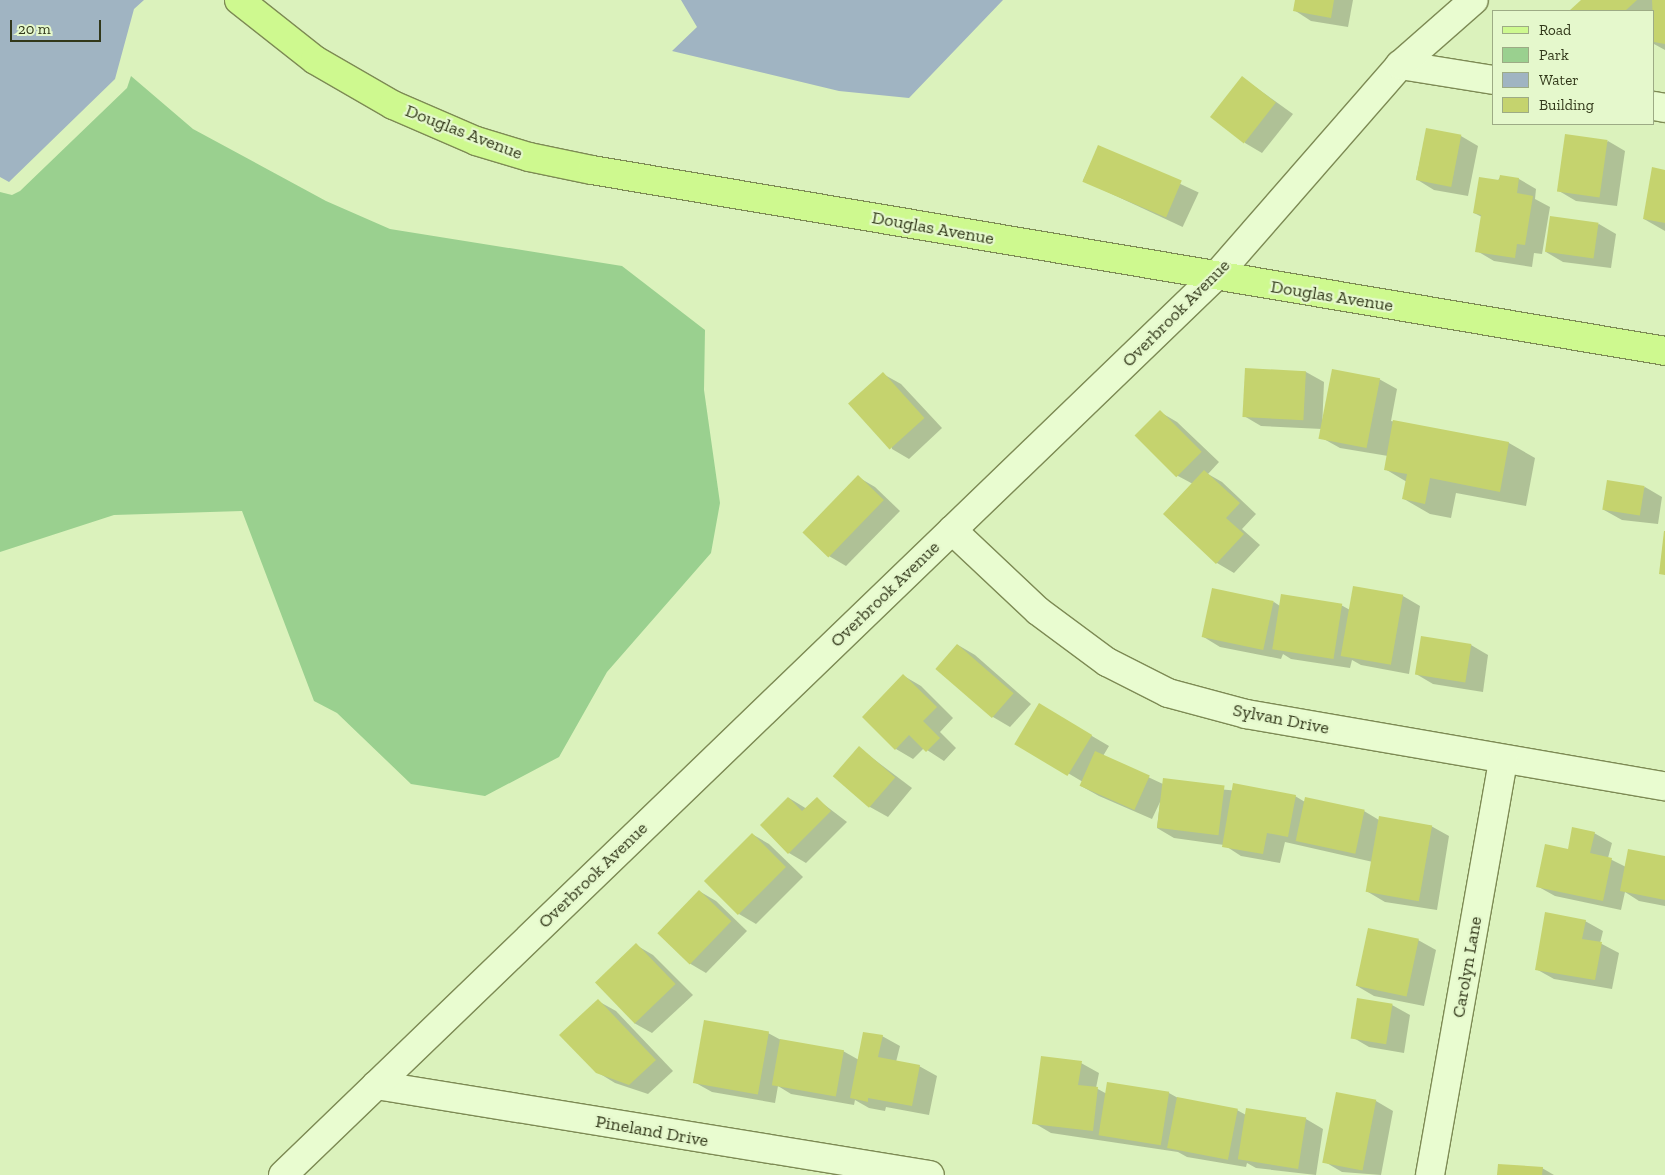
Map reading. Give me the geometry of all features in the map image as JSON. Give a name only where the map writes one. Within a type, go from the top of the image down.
[{"type":"main road","name":"Douglas Avenue","points":[[239,0],[315,60],[385,100],[476,141],[528,157],[1216,276],[1665,351]]},
{"type":"street","name":"Overbrook Avenue","points":[[283,1175],[1216,276],[1400,65],[1474,0]]},
{"type":"street","points":[[1400,65],[1492,80]]},
{"type":"street","name":"Sylvan Drive","points":[[952,530],[1038,611],[1107,662],[1168,693],[1246,714],[1665,786]]},
{"type":"street","name":"Carolyn Lane","points":[[1430,1175],[1503,759]]},
{"type":"street","name":"Pineland Drive","points":[[376,1085],[930,1175]]},
{"type":"green space","points":[[131,76],[193,129],[326,201],[390,229],[622,266],[705,330],[704,390],[720,503],[711,553],[607,672],[559,757],[485,796],[411,784],[337,713],[314,701],[242,511],[114,515],[0,552],[0,192],[12,195],[20,191],[127,88]]},
{"type":"water","points":[[0,0],[144,0],[134,9],[115,79],[9,182],[0,177]]},
{"type":"water","points":[[681,0],[1003,0],[909,98],[839,91],[672,51],[697,27]]},
{"type":"building","points":[[1295,0],[1334,0],[1331,18],[1293,11]]},
{"type":"building","points":[[1581,0],[1637,0],[1626,10],[1570,10]]},
{"type":"building","points":[[1652,0],[1665,0],[1665,44],[1655,42],[1655,10],[1652,10]]},
{"type":"building","points":[[1242,76],[1276,102],[1244,143],[1210,117]]},
{"type":"building","points":[[1426,128],[1461,135],[1451,187],[1416,180]]},
{"type":"building","points":[[1565,134],[1608,140],[1600,197],[1557,191]]},
{"type":"building","points":[[1098,145],[1182,181],[1166,217],[1082,182]]},
{"type":"building","points":[[1652,167],[1665,170],[1665,223],[1643,219]]},
{"type":"building","points":[[1500,175],[1519,178],[1517,193],[1533,196],[1525,245],[1517,244],[1515,258],[1475,252],[1481,215],[1473,213],[1479,177],[1499,180]]},
{"type":"building","points":[[1550,216],[1599,223],[1594,258],[1545,252]]},
{"type":"building","points":[[1245,368],[1306,371],[1303,420],[1242,417]]},
{"type":"building","points":[[1332,369],[1380,378],[1367,448],[1318,439]]},
{"type":"building","points":[[883,372],[924,418],[890,450],[848,403]]},
{"type":"building","points":[[1160,410],[1202,452],[1176,477],[1135,435]]},
{"type":"building","points":[[1393,420],[1509,442],[1500,492],[1430,478],[1425,504],[1402,499],[1407,474],[1384,470]]},
{"type":"building","points":[[1204,470],[1240,503],[1226,518],[1244,534],[1216,564],[1163,514]]},
{"type":"building","points":[[858,475],[884,500],[828,558],[802,533]]},
{"type":"building","points":[[1607,480],[1645,486],[1640,516],[1602,510]]},
{"type":"building","points":[[1665,531],[1665,575],[1659,574]]},
{"type":"building","points":[[1353,586],[1403,595],[1391,665],[1341,656]]},
{"type":"building","points":[[1212,588],[1274,601],[1263,650],[1202,637]]},
{"type":"building","points":[[1281,594],[1342,604],[1333,659],[1272,649]]},
{"type":"building","points":[[1421,636],[1471,644],[1465,682],[1415,675]]},
{"type":"building","points":[[957,644],[1014,693],[992,718],[935,669]]},
{"type":"building","points":[[903,674],[937,707],[923,721],[940,738],[926,752],[909,735],[895,750],[862,717]]},
{"type":"building","points":[[1039,703],[1092,735],[1067,776],[1014,744]]},
{"type":"building","points":[[859,746],[895,777],[869,808],[833,776]]},
{"type":"building","points":[[1095,751],[1150,775],[1134,810],[1080,786]]},
{"type":"building","points":[[1163,778],[1225,786],[1218,835],[1157,828]]},
{"type":"building","points":[[1233,783],[1296,795],[1288,837],[1267,833],[1263,854],[1222,847]]},
{"type":"building","points":[[788,797],[802,811],[817,797],[831,811],[788,854],[760,825]]},
{"type":"building","points":[[1305,797],[1365,810],[1355,854],[1296,841]]},
{"type":"building","points":[[1379,816],[1432,825],[1419,901],[1366,892]]},
{"type":"building","points":[[1572,827],[1595,832],[1590,853],[1612,858],[1603,901],[1536,887],[1545,844],[1568,849]]},
{"type":"building","points":[[752,833],[786,867],[738,915],[704,881]]},
{"type":"building","points":[[1628,849],[1665,856],[1665,900],[1620,891]]},
{"type":"building","points":[[699,890],[731,921],[690,964],[657,933]]},
{"type":"building","points":[[1545,912],[1586,920],[1582,939],[1602,942],[1595,980],[1535,970]]},
{"type":"building","points":[[1368,928],[1419,939],[1407,997],[1356,986]]},
{"type":"building","points":[[636,943],[676,984],[635,1024],[595,983]]},
{"type":"building","points":[[1357,998],[1393,1004],[1386,1044],[1351,1038]]},
{"type":"building","points":[[598,999],[656,1060],[629,1085],[596,1073],[559,1035]]},
{"type":"building","points":[[704,1020],[769,1031],[758,1094],[693,1083]]},
{"type":"building","points":[[863,1032],[883,1035],[878,1057],[920,1065],[912,1106],[868,1098],[868,1102],[850,1098]]},
{"type":"building","points":[[780,1039],[844,1050],[836,1097],[772,1085]]},
{"type":"building","points":[[1041,1056],[1082,1061],[1078,1085],[1098,1087],[1093,1131],[1032,1124]]},
{"type":"building","points":[[1107,1082],[1169,1092],[1161,1145],[1099,1135]]},
{"type":"building","points":[[1336,1092],[1376,1100],[1363,1171],[1322,1163]]},
{"type":"building","points":[[1177,1097],[1238,1109],[1228,1160],[1167,1148]]},
{"type":"building","points":[[1246,1108],[1306,1118],[1298,1169],[1238,1159]]},
{"type":"building","points":[[1498,1164],[1543,1167],[1542,1175],[1497,1175]]}]
